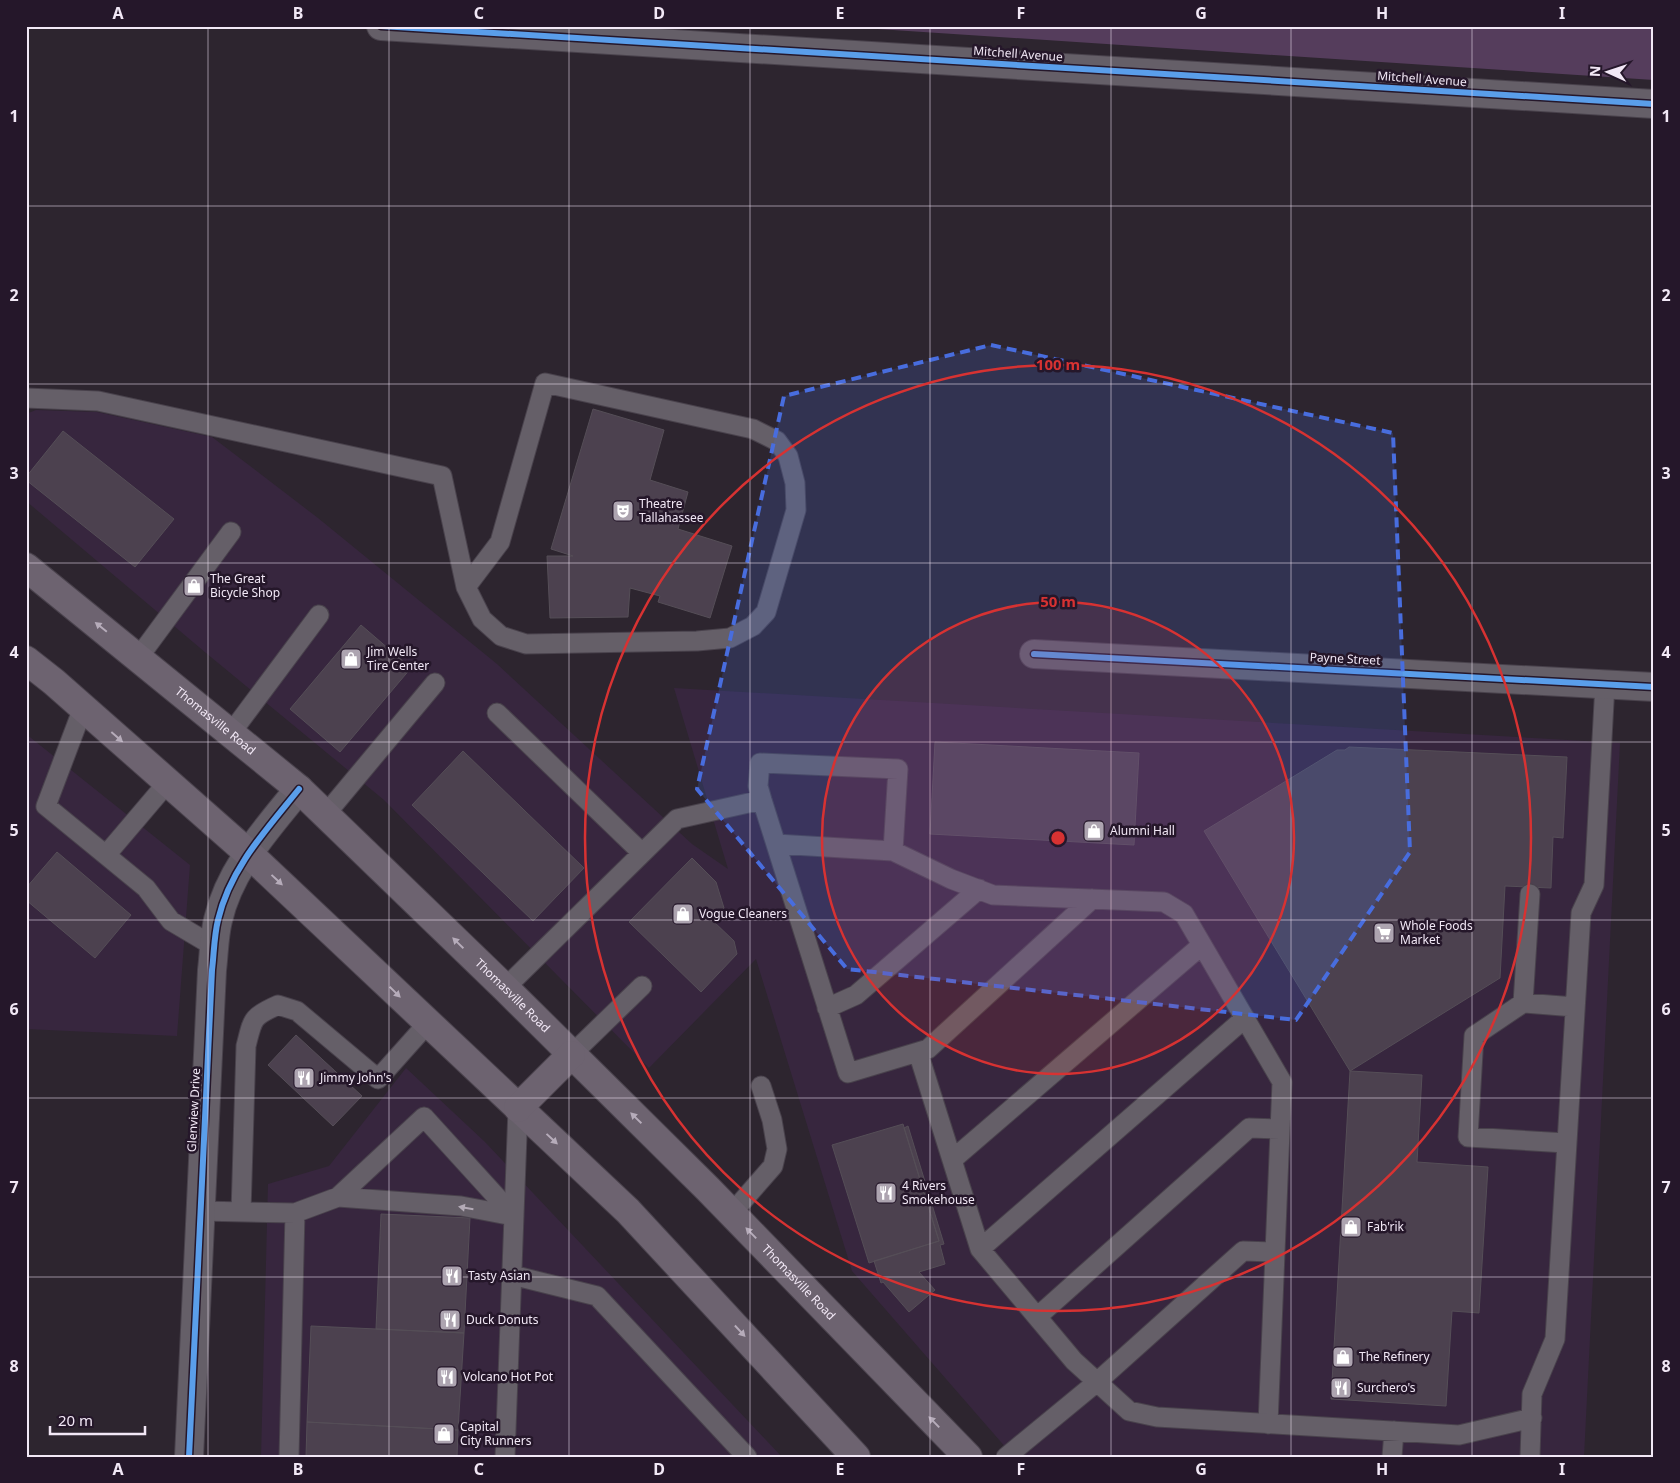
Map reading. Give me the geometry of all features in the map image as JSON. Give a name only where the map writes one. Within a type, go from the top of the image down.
[{"type":"main road","name":"Thomasville Road","points":[[26,567],[300,789],[505,988],[732,1213],[968,1457]]},
{"type":"main road","points":[[26,660],[248,853],[628,1211],[856,1457]]},
{"type":"main road","points":[[518,1108],[571,1055]]},
{"type":"street","name":"Mitchell Avenue","points":[[380,26],[1654,104]]},
{"type":"street","name":"Payne Street","points":[[1034,654],[1654,687]]},
{"type":"street","name":"Glenview Drive","points":[[189,1457],[215,947],[218,921],[226,894],[248,853],[300,789]]},
{"type":"lane","points":[[26,398],[98,400],[442,476],[466,587],[482,619],[501,636],[526,644],[697,641],[730,638],[753,626],[766,612],[796,510],[795,483],[788,456],[777,441],[753,429],[545,383],[500,542],[466,587]]},
{"type":"lane","points":[[138,658],[231,532]]},
{"type":"lane","points":[[230,733],[319,615]]},
{"type":"lane","points":[[325,815],[435,683]]},
{"type":"lane","points":[[1530,1457],[1532,1394],[1555,1339],[1581,913],[1594,885],[1605,684]]},
{"type":"lane","points":[[83,708],[46,806],[146,888],[171,921],[215,947]]},
{"type":"lane","points":[[497,713],[642,853]]},
{"type":"lane","points":[[893,851],[898,769],[760,762],[758,786],[848,1073],[928,1049],[1092,900]]},
{"type":"lane","points":[[106,855],[168,782]]},
{"type":"lane","points":[[505,988],[677,819],[762,800]]},
{"type":"lane","points":[[776,844],[893,851],[951,879],[993,895],[1164,902],[1184,914],[1282,1082],[1268,1424]]},
{"type":"lane","points":[[828,1008],[856,995],[978,889]]},
{"type":"lane","points":[[1523,1003],[1530,894]]},
{"type":"lane","points":[[952,1160],[1202,945]]},
{"type":"lane","points":[[571,1055],[642,986]]},
{"type":"lane","points":[[1566,1143],[1468,1137],[1474,1036],[1523,1003],[1575,1007]]},
{"type":"lane","points":[[241,1212],[246,1046],[252,1021],[260,1013],[278,1005],[297,1011],[378,1079],[428,1023]]},
{"type":"lane","points":[[980,1249],[1245,1018]]},
{"type":"lane","points":[[918,1052],[980,1249],[1074,1361],[1129,1410],[1154,1417],[1459,1435],[1532,1418]]},
{"type":"lane","points":[[732,1213],[773,1166],[777,1149],[772,1120],[762,1086]]},
{"type":"lane","points":[[505,1457],[518,1108]]},
{"type":"lane","points":[[201,1211],[295,1213],[338,1197],[424,1117],[514,1216]]},
{"type":"lane","points":[[1037,1317],[1249,1128],[1280,1129]]},
{"type":"lane","points":[[338,1197],[461,1206],[514,1216]]},
{"type":"lane","points":[[289,1457],[295,1213]]},
{"type":"lane","points":[[1006,1457],[1097,1382],[1243,1251],[1275,1252]]},
{"type":"lane","points":[[512,1275],[597,1296],[747,1457]]},
{"type":"lane","points":[[1392,1457],[1394,1431]]},
{"type":"highlighted area","points":[[991,345],[1393,433],[1410,852],[1296,1020],[847,969],[697,789],[784,396]]},
{"type":"shaded area","points":[[832,26],[1654,26],[1654,80]]},
{"type":"shaded area","points":[[36,410],[97,412],[212,437],[318,518],[497,664],[692,844],[728,869],[674,688],[1620,743],[1584,1457],[1014,1457],[852,1271],[756,959],[649,1068],[384,800],[26,501],[26,414]]},
{"type":"shaded area","points":[[26,734],[190,865],[177,1036],[26,1029]]},
{"type":"shaded area","points":[[406,1068],[485,1142],[782,1457],[261,1457],[268,1184],[329,1166]]},
{"type":"building","name":"Theatre Tallahassee","points":[[593,409],[664,430],[650,480],[688,492],[678,529],[732,546],[710,618],[658,602],[660,596],[630,588],[628,617],[550,618],[547,556],[573,556],[551,549]]},
{"type":"building","points":[[63,431],[174,519],[135,567],[26,480],[26,477]]},
{"type":"building","points":[[361,625],[411,668],[340,752],[290,709]]},
{"type":"building","points":[[935,742],[1139,753],[1134,845],[930,834]]},
{"type":"building","name":"Whole Foods Market","points":[[1349,747],[1567,757],[1563,838],[1553,837],[1551,888],[1505,886],[1500,978],[1350,1071],[1204,831],[1337,750],[1345,750]]},
{"type":"building","points":[[463,751],[584,868],[533,921],[412,805]]},
{"type":"building","points":[[57,852],[131,915],[95,958],[26,900],[26,888]]},
{"type":"building","points":[[692,858],[716,882],[724,908],[712,920],[734,941],[737,954],[701,992],[629,922]]},
{"type":"building","points":[[296,1035],[362,1096],[333,1126],[268,1065]]},
{"type":"building","points":[[1350,1071],[1422,1075],[1417,1162],[1488,1167],[1479,1313],[1452,1311],[1446,1406],[1331,1399]]},
{"type":"building","name":"4 Rivers Smokehouse","points":[[903,1124],[939,1241],[869,1263],[832,1145]]},
{"type":"building","points":[[908,1126],[944,1244],[940,1245],[945,1264],[919,1272],[935,1290],[909,1312],[883,1282],[881,1283],[874,1261],[939,1241],[904,1128]]},
{"type":"building","points":[[381,1214],[470,1218],[464,1333],[376,1329]]},
{"type":"building","points":[[311,1326],[464,1333],[458,1430],[307,1422]]},
{"type":"building","points":[[307,1422],[458,1430],[457,1457],[306,1457]]},
{"type":"cycle path","points":[[381,26],[1654,104]]},
{"type":"cycle path","points":[[1034,654],[1654,687]]},
{"type":"cycle path","points":[[189,1457],[212,970],[217,926],[224,901],[240,866],[262,834],[299,789]]},
{"type":"place","name":"Theatre Tallahassee","points":[[623,511]]},
{"type":"place","name":"The Great Bicycle Shop","points":[[194,586]]},
{"type":"place","name":"Jim Wells Tire Center","points":[[351,659]]},
{"type":"place","name":"Alumni Hall","points":[[1094,831]]},
{"type":"place","name":"Vogue Cleaners","points":[[683,914]]},
{"type":"place","name":"Whole Foods Market","points":[[1384,933]]},
{"type":"place","name":"Jimmy John's","points":[[304,1078]]},
{"type":"place","name":"4 Rivers Smokehouse","points":[[886,1193]]},
{"type":"place","name":"Fab'rik","points":[[1351,1227]]},
{"type":"place","name":"Tasty Asian","points":[[452,1276]]},
{"type":"place","name":"Duck Donuts","points":[[450,1320]]},
{"type":"place","name":"The Refinery","points":[[1343,1357]]},
{"type":"place","name":"Volcano Hot Pot","points":[[447,1377]]},
{"type":"place","name":"Surchero's","points":[[1341,1388]]},
{"type":"place","name":"Capital City Runners","points":[[444,1434]]}]
